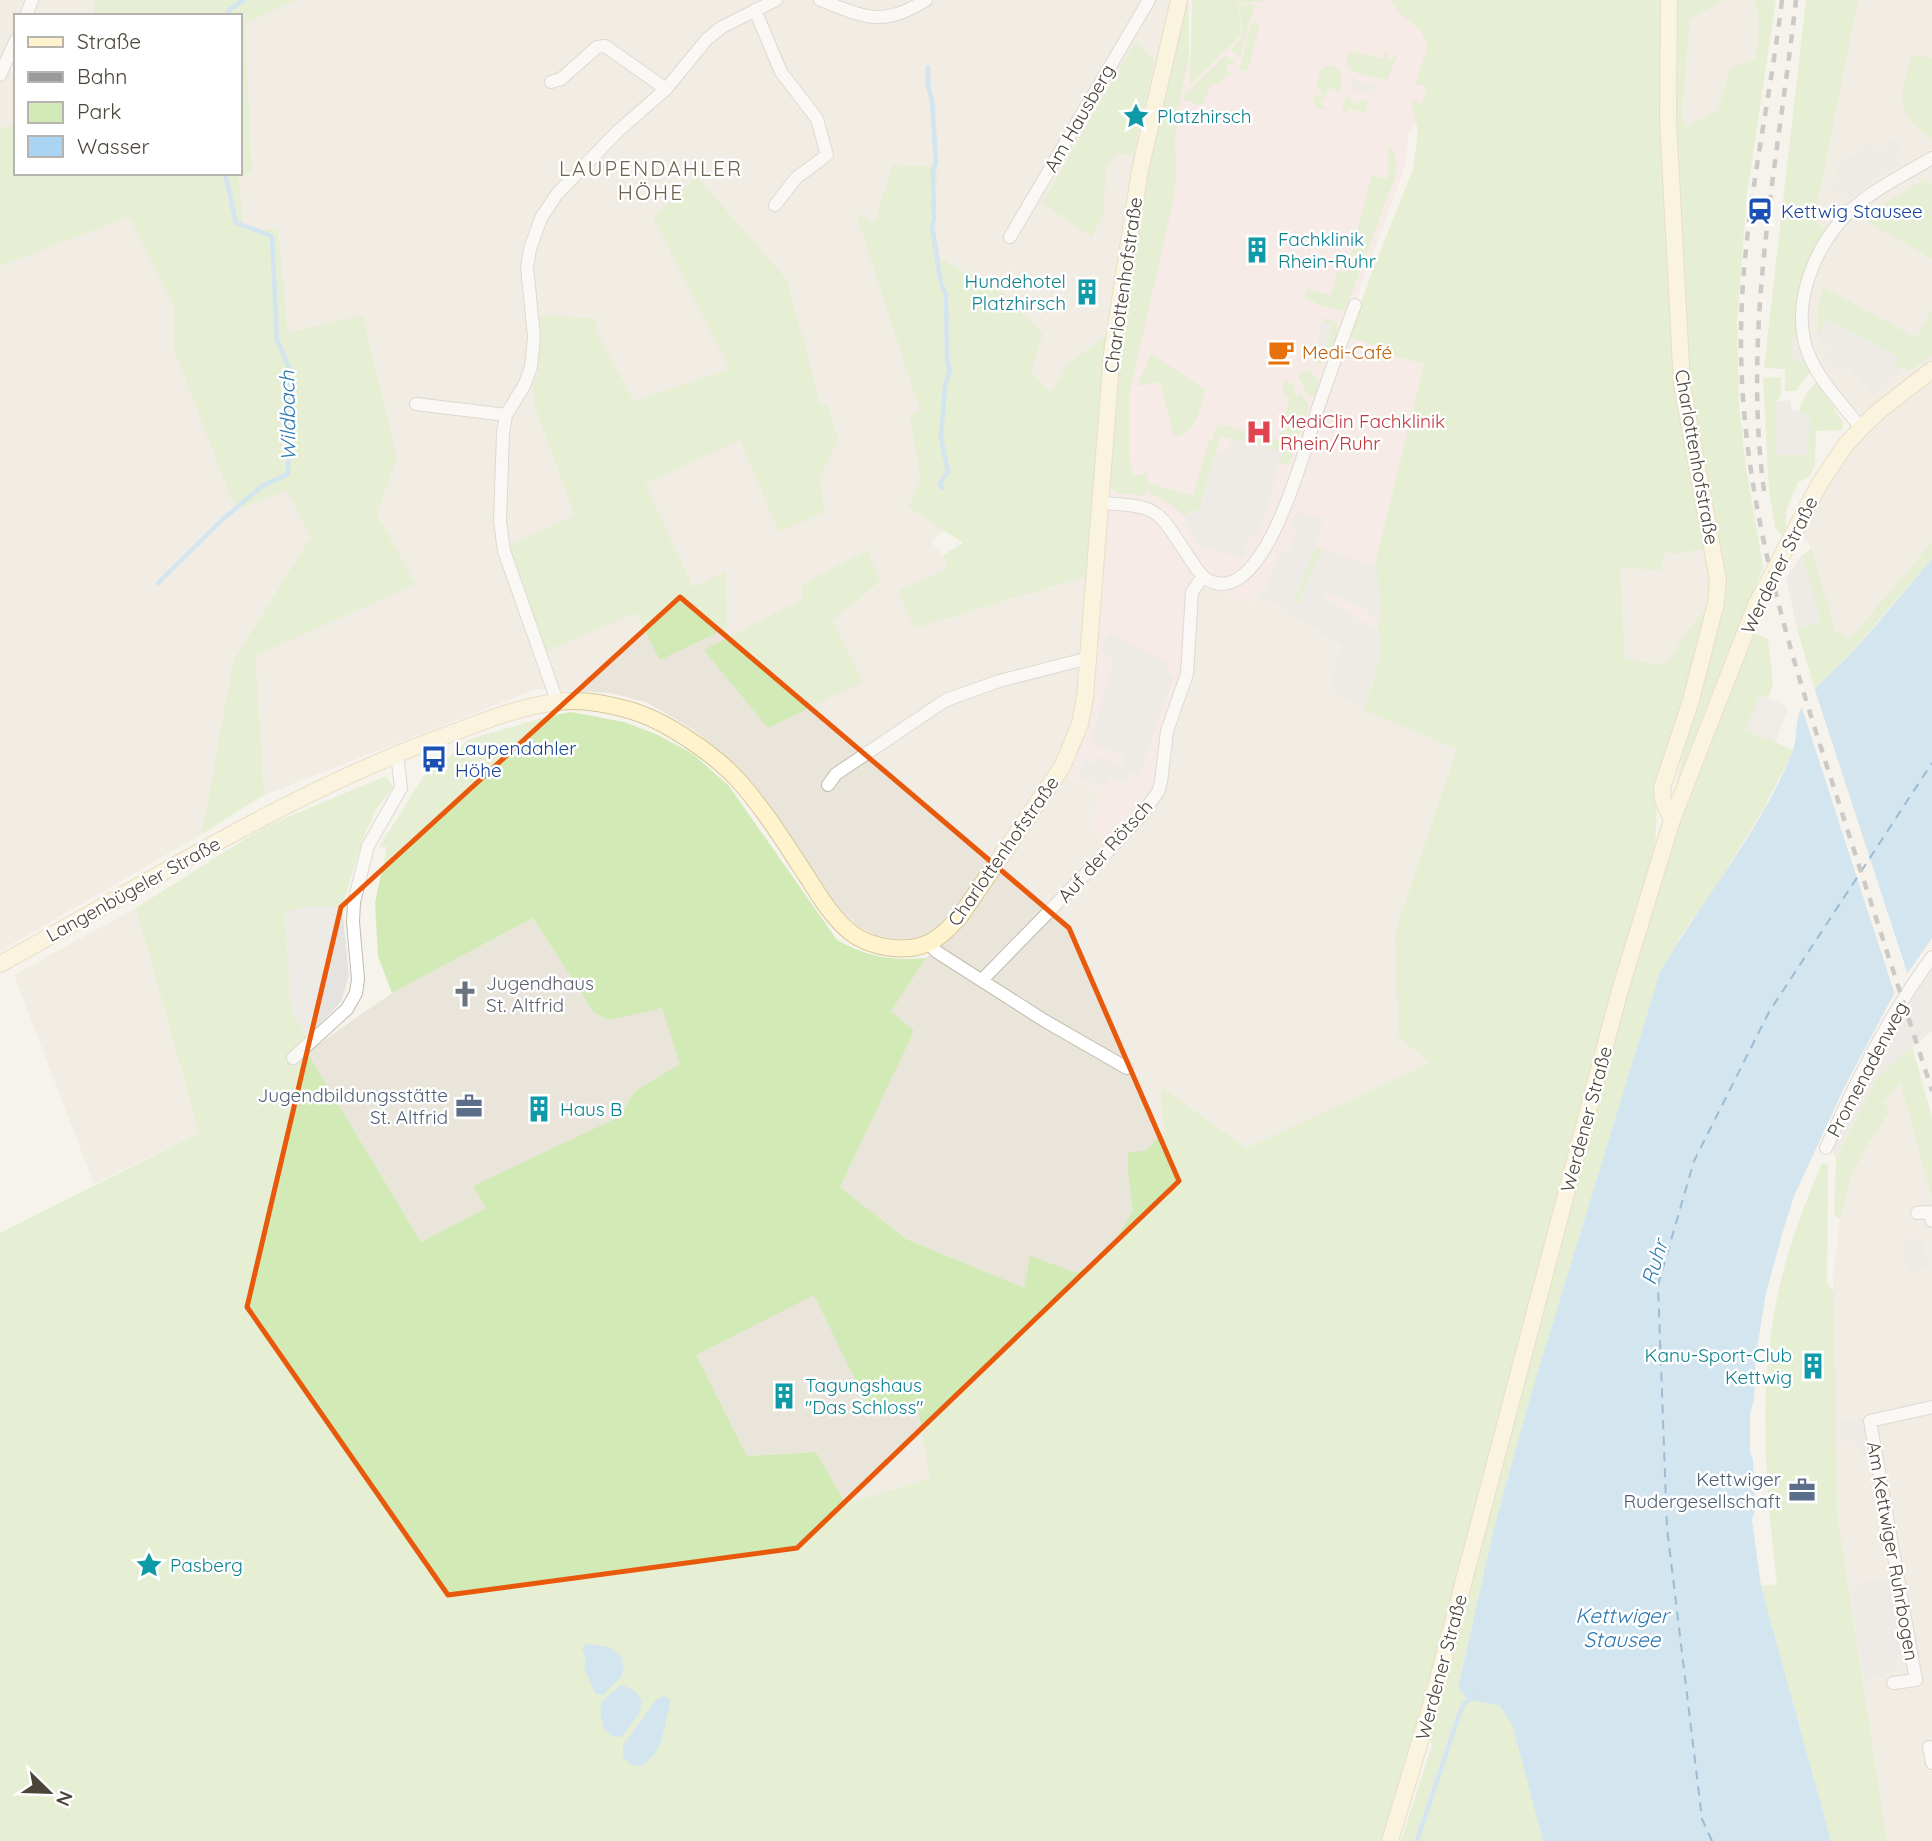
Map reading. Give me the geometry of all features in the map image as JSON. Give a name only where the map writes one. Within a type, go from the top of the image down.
[{"type":"main road","name":"Charlottenhofstraße","points":[[928,943],[944,934],[961,915],[1062,767],[1080,724],[1088,658],[1112,353],[1128,241],[1151,116],[1179,0]]},
{"type":"main road","name":"Charlottenhofstraße","points":[[1669,0],[1668,120],[1682,385],[1718,580],[1716,603],[1691,700],[1662,788],[1662,800],[1672,820]]},
{"type":"main road","name":"Werdener Straße","points":[[1390,1841],[1431,1705],[1620,990],[1672,820],[1766,582],[1820,483],[1844,447],[1861,428],[1932,370]]},
{"type":"main road","points":[[397,754],[519,709],[557,701],[602,703],[633,711],[670,729],[705,751],[737,779],[763,811],[830,912],[851,933],[874,944],[893,947],[912,947],[928,943]]},
{"type":"main road","name":"Langenbügeler Straße","points":[[0,964],[265,814],[397,754]]},
{"type":"street","points":[[557,701],[504,551],[500,521],[506,415],[525,384],[531,367],[534,337],[527,267],[535,233],[541,218],[562,190],[618,131],[666,89],[707,39],[722,27],[776,0]]},
{"type":"street","points":[[820,0],[864,16],[880,18],[896,16],[926,0]]},
{"type":"street","name":"Am Hausberg","points":[[1010,237],[1149,0]]},
{"type":"street","points":[[755,10],[781,72],[817,120],[827,155],[796,178],[775,205]]},
{"type":"street","points":[[0,75],[14,44]]},
{"type":"street","points":[[551,82],[561,79],[597,47],[605,46],[666,89]]},
{"type":"street","points":[[1861,428],[1819,373],[1808,353],[1803,333],[1807,285],[1819,252],[1846,215],[1861,201],[1932,158]]},
{"type":"street","points":[[1099,503],[1142,507],[1157,513],[1203,576],[1219,583],[1236,580],[1253,565],[1274,534],[1355,305]]},
{"type":"street","points":[[416,404],[506,415]]},
{"type":"street","name":"Auf der Rötsch","points":[[983,979],[1131,827],[1158,792],[1167,731],[1187,674],[1192,592],[1203,576]]},
{"type":"street","points":[[828,785],[836,774],[946,700],[999,681],[1088,658]]},
{"type":"street","points":[[293,1058],[347,1009],[356,993],[358,979],[354,902],[368,846],[401,788],[397,754]]},
{"type":"street","points":[[928,943],[937,952],[1045,1021],[1127,1068]]},
{"type":"street","name":"Promenadenweg","points":[[1826,1148],[1869,1059],[1911,986],[1932,957]]},
{"type":"street","points":[[1917,1213],[1929,1212],[1932,1221]]},
{"type":"street","name":"Am Kettwiger Ruhrbogen","points":[[1893,1684],[1916,1680],[1870,1421],[1932,1407]]},
{"type":"street","points":[[1929,1747],[1932,1763]]},
{"type":"highlighted area","points":[[680,597],[1069,928],[1179,1181],[797,1548],[448,1595],[247,1307],[341,907]]},
{"type":"shaded area","points":[[0,0],[95,0],[93,14],[14,14],[14,64],[9,72],[14,72],[14,123],[0,130]]},
{"type":"shaded area","points":[[297,0],[1172,0],[1134,165],[1107,335],[1069,363],[1050,394],[1031,372],[1001,291],[938,257],[933,195],[938,178],[874,224],[857,214],[921,411],[910,415],[920,481],[908,507],[944,530],[931,542],[943,555],[948,569],[915,628],[1087,576],[1082,699],[1057,767],[948,918],[924,938],[877,936],[858,926],[839,909],[751,782],[726,756],[694,730],[646,702],[610,693],[536,689],[264,795],[254,656],[415,583],[377,514],[397,458],[363,315],[288,334],[278,229],[260,230],[243,223],[239,176],[252,173],[245,23]]},
{"type":"shaded area","name":"MediClin Fachklinik Rhein/Ruhr","points":[[1185,0],[1189,0],[1191,67],[1197,66],[1225,0],[1426,0],[1440,32],[1423,112],[1408,135],[1405,165],[1348,321],[1349,338],[1377,346],[1376,353],[1424,364],[1375,564],[1381,616],[1378,621],[1380,657],[1363,710],[1329,689],[1341,647],[1257,594],[1254,604],[1202,587],[1190,594],[1186,664],[1158,786],[1108,846],[1091,826],[1101,789],[1066,776],[1086,727],[1118,352],[1134,243],[1157,118]]},
{"type":"shaded area","points":[[1725,0],[1755,0],[1759,24],[1756,58],[1729,69],[1718,110],[1686,127],[1682,112],[1690,19]]},
{"type":"shaded area","points":[[1858,0],[1932,0],[1932,542],[1850,638],[1835,630],[1808,542],[1798,530],[1865,429],[1822,371],[1808,344],[1806,304],[1829,232],[1814,223]]},
{"type":"shaded area","points":[[1352,79],[1375,84],[1376,96],[1352,90]]},
{"type":"shaded area","points":[[1894,139],[1903,152],[1895,158],[1898,163],[1850,197],[1846,191],[1839,195],[1830,183],[1840,175],[1835,168],[1871,142],[1878,151]]},
{"type":"shaded area","points":[[129,217],[173,305],[174,349],[240,509],[287,491],[311,537],[233,661],[202,834],[0,951],[0,266]]},
{"type":"shaded area","points":[[1827,319],[1900,358],[1893,365],[1902,369],[1874,395],[1847,366],[1839,372],[1822,354],[1830,347],[1821,345],[1817,333]]},
{"type":"shaded area","points":[[1322,322],[1332,325],[1322,361],[1313,358]]},
{"type":"shaded area","points":[[1798,337],[1803,360],[1795,362],[1790,339]]},
{"type":"shaded area","points":[[1790,400],[1792,409],[1810,416],[1808,452],[1804,455],[1775,455],[1776,402]]},
{"type":"shaded area","points":[[1232,438],[1282,451],[1261,530],[1258,535],[1251,534],[1243,557],[1200,547],[1184,521],[1190,509],[1200,512],[1216,452],[1220,453],[1230,447]]},
{"type":"shaded area","points":[[1296,512],[1323,519],[1293,603],[1298,605],[1322,549],[1377,567],[1381,616],[1378,621],[1363,608],[1328,593],[1325,598],[1379,631],[1380,657],[1363,710],[1329,689],[1341,647],[1257,593],[1265,590],[1281,550],[1288,552],[1297,532],[1291,528]]},
{"type":"shaded area","points":[[1113,519],[1254,603],[1257,593],[1341,648],[1330,690],[1363,710],[1457,749],[1395,932],[1430,1063],[1246,1148],[1162,1087],[1160,1091],[1164,1131],[1128,1173],[1133,1211],[1107,1253],[1077,1273],[1025,1289],[906,1239],[840,1187],[913,1032],[890,1011],[926,958],[960,927],[1066,776],[1101,789],[1091,826],[1108,846]]},
{"type":"shaded area","points":[[1708,547],[1714,573],[1710,606],[1689,628],[1668,662],[1652,664],[1625,658],[1620,568],[1660,569],[1665,550]]},
{"type":"shaded area","points":[[1802,555],[1821,621],[1797,629],[1786,578]]},
{"type":"shaded area","points":[[1109,633],[1169,663],[1166,672],[1174,676],[1139,776],[1129,773],[1126,784],[1109,777],[1105,787],[1077,778],[1084,759],[1097,764],[1099,757],[1121,765],[1124,756],[1090,743],[1114,660],[1100,652]]},
{"type":"shaded area","points":[[1759,695],[1786,706],[1787,710],[1775,742],[1745,730]]},
{"type":"shaded area","points":[[308,907],[342,907],[349,976],[341,1002],[307,1037],[291,1008],[285,912]]},
{"type":"shaded area","points":[[136,908],[199,1133],[94,1184],[14,975]]},
{"type":"shaded area","points":[[533,918],[594,1013],[609,1020],[659,1007],[717,1033],[802,1267],[866,1402],[917,1403],[930,1478],[846,1504],[816,1452],[747,1456],[696,1355],[486,1208],[421,1242],[307,1052],[392,993]]},
{"type":"shaded area","points":[[1932,966],[1932,1031],[1877,1077],[1836,1158],[1830,1147],[1874,1061]]},
{"type":"shaded area","points":[[1900,1081],[1932,1198],[1932,1841],[1887,1841],[1837,1513],[1833,1276],[1840,1220],[1851,1176],[1889,1113],[1884,1102]]},
{"type":"shaded area","points":[[1923,1237],[1928,1269],[1907,1272],[1902,1240]]},
{"type":"shaded area","points":[[1864,1418],[1870,1454],[1859,1456],[1855,1440],[1841,1443],[1840,1422]]},
{"type":"shaded area","points":[[1892,1579],[1904,1648],[1892,1673],[1864,1680],[1851,1594],[1859,1583]]},
{"type":"green space","points":[[95,0],[297,0],[245,23],[252,173],[239,177],[243,223],[260,230],[278,228],[288,333],[363,315],[397,458],[377,514],[416,584],[255,656],[264,795],[202,834],[233,661],[311,537],[287,491],[239,509],[230,495],[174,349],[173,305],[129,217],[0,266],[0,130],[14,123],[14,175],[242,175],[242,14],[93,14]]},
{"type":"green space","points":[[1188,0],[1189,57],[1175,137],[1174,197],[1129,396],[1129,459],[1134,476],[1148,473],[1147,487],[1149,483],[1193,496],[1209,440],[1212,440],[1218,424],[1279,440],[1289,400],[1282,392],[1284,380],[1297,386],[1293,391],[1296,396],[1301,394],[1309,407],[1295,447],[1288,444],[1285,450],[1293,453],[1289,465],[1279,462],[1281,451],[1222,436],[1199,512],[1190,509],[1186,518],[1146,489],[1145,496],[1118,493],[1108,486],[1120,357],[1144,199],[1166,85]]},
{"type":"green space","points":[[1192,0],[1271,0],[1238,4],[1241,32],[1237,39],[1190,85]]},
{"type":"green space","points":[[1390,0],[1665,0],[1671,290],[1708,547],[1677,554],[1665,551],[1660,570],[1620,568],[1625,658],[1652,664],[1668,662],[1689,628],[1710,606],[1657,793],[1655,855],[1386,1841],[0,1841],[0,1233],[199,1133],[136,908],[264,827],[386,776],[393,787],[375,811],[362,841],[342,907],[308,907],[285,913],[291,1007],[307,1037],[307,1052],[421,1242],[486,1208],[473,1186],[619,1117],[635,1091],[680,1064],[662,1008],[609,1020],[594,1013],[533,918],[392,993],[378,956],[375,903],[387,847],[379,847],[423,777],[470,739],[571,712],[624,722],[658,735],[693,754],[729,786],[837,940],[880,956],[926,958],[891,1011],[914,1031],[840,1187],[906,1239],[1024,1288],[1030,1256],[1077,1273],[1107,1253],[1133,1211],[1128,1152],[1146,1151],[1164,1131],[1160,1091],[1162,1087],[1246,1148],[1430,1063],[1398,1036],[1395,932],[1457,749],[1363,710],[1375,675],[1378,621],[1381,616],[1375,564],[1424,364],[1375,352],[1376,346],[1350,337],[1370,277],[1413,169],[1418,131],[1411,101],[1422,104],[1427,87],[1415,84],[1428,46],[1419,28],[1402,16]],"holes":[[[814,1295],[866,1402],[917,1403],[930,1478],[846,1504],[816,1452],[747,1456],[696,1355]]]},
{"type":"green space","points":[[1675,0],[1725,0],[1690,19],[1682,112],[1686,127],[1718,110],[1729,69],[1756,58],[1759,24],[1755,0],[1776,0],[1747,194],[1737,320],[1739,406],[1763,567],[1676,784],[1722,593],[1686,386],[1674,126]]},
{"type":"green space","points":[[1806,0],[1858,0],[1814,222],[1830,232],[1798,337],[1803,360],[1805,359],[1810,372],[1796,391],[1785,391],[1785,369],[1764,368]]},
{"type":"green space","points":[[1255,4],[1240,57],[1231,50],[1242,34],[1240,6]]},
{"type":"green space","points":[[1252,22],[1260,24],[1247,72],[1239,69]]},
{"type":"green space","points":[[1136,41],[1154,61],[1134,153],[1116,154],[1106,168],[1103,215],[1092,237],[1042,203]]},
{"type":"green space","points":[[1349,51],[1382,59],[1385,52],[1388,53],[1387,60],[1391,62],[1394,54],[1397,55],[1388,79],[1382,79],[1359,74],[1348,68]]},
{"type":"green space","points":[[1226,55],[1235,63],[1228,64],[1226,71],[1232,73],[1217,84],[1211,84],[1202,105],[1183,100],[1185,94]]},
{"type":"green space","points":[[1912,55],[1932,58],[1932,139],[1910,120],[1905,111],[1903,93]]},
{"type":"green space","points":[[1329,65],[1340,72],[1342,84],[1340,92],[1331,87],[1320,104],[1326,111],[1316,107],[1313,100],[1314,95],[1321,96],[1322,91],[1316,88],[1321,69]]},
{"type":"green space","points":[[1351,95],[1350,101],[1356,104],[1368,100],[1366,113],[1348,109],[1346,114],[1343,103]]},
{"type":"green space","points":[[1392,146],[1397,164],[1394,180],[1346,308],[1344,311],[1322,306],[1305,298],[1307,289],[1331,295],[1338,271],[1346,273],[1372,175],[1386,179],[1389,171],[1388,148]]},
{"type":"green space","points":[[893,165],[935,166],[938,178],[933,195],[938,257],[1001,291],[1043,334],[1031,371],[1050,393],[1069,363],[1107,335],[1087,576],[915,628],[898,591],[948,569],[943,555],[963,543],[908,507],[920,481],[910,415],[920,411],[856,213],[874,223]]},
{"type":"green space","points":[[697,177],[787,280],[821,407],[827,404],[838,438],[820,478],[824,512],[779,532],[740,440],[645,484],[693,587],[726,571],[727,628],[660,660],[636,613],[546,651],[509,545],[575,516],[534,404],[533,385],[539,374],[539,315],[597,319],[595,330],[634,401],[730,369],[653,217]]},
{"type":"green space","points":[[1923,180],[1932,184],[1932,259],[1861,218]]},
{"type":"green space","points":[[1823,287],[1916,338],[1932,310],[1932,355],[1911,370],[1893,365],[1899,359],[1827,319],[1817,333],[1818,306]]},
{"type":"green space","points":[[1325,318],[1337,322],[1338,329],[1327,361],[1317,365],[1312,359],[1322,360],[1332,326],[1322,322]]},
{"type":"green space","points":[[1151,354],[1205,389],[1197,419],[1189,430],[1174,437],[1160,382],[1137,386]]},
{"type":"green space","points":[[1301,371],[1310,372],[1319,380],[1315,398],[1308,395],[1298,376]]},
{"type":"green space","points":[[1781,377],[1781,396],[1776,402],[1808,429],[1810,417],[1799,414],[1805,397],[1816,382],[1843,422],[1843,430],[1816,431],[1815,465],[1810,476],[1798,482],[1786,511],[1786,527],[1782,536],[1775,528],[1769,490],[1763,378]]},
{"type":"green space","points":[[1932,542],[1932,559],[1815,690],[1797,629],[1820,621],[1802,555],[1811,549],[1835,630],[1850,638]]},
{"type":"green space","points":[[1315,547],[1322,549],[1298,605],[1293,603]]},
{"type":"green space","points":[[867,550],[880,581],[832,621],[863,682],[768,728],[704,650],[803,599],[802,585]]},
{"type":"green space","points":[[1754,633],[1768,639],[1773,683],[1768,699],[1759,695],[1745,730],[1794,750],[1763,810],[1660,972],[1532,1391],[1495,1524],[1458,1687],[1469,1700],[1499,1705],[1512,1724],[1543,1841],[1401,1841],[1432,1745],[1429,1738],[1624,995],[1680,821]]},
{"type":"green space","points":[[1912,1046],[1932,1117],[1932,1198],[1900,1082],[1884,1102],[1889,1113],[1851,1176],[1840,1220],[1834,1214],[1836,1158],[1877,1077]]},
{"type":"green space","points":[[1822,1163],[1828,1165],[1827,1283],[1834,1291],[1837,1513],[1887,1841],[1831,1841],[1761,1586],[1777,1584],[1770,1520],[1765,1423],[1772,1327],[1791,1244]]},
{"type":"water","name":"Kettwiger Stausee","points":[[1932,559],[1932,938],[1896,990],[1844,1088],[1794,1196],[1766,1293],[1756,1355],[1754,1400],[1750,1413],[1755,1510],[1752,1520],[1761,1586],[1831,1841],[1543,1841],[1512,1724],[1499,1705],[1468,1700],[1458,1688],[1495,1524],[1532,1391],[1660,972],[1748,838],[1779,782],[1792,753],[1802,706]]},
{"type":"water","points":[[587,1644],[610,1647],[621,1656],[624,1668],[621,1677],[603,1695],[595,1693],[584,1668],[586,1660],[582,1649]]},
{"type":"water","points":[[621,1685],[634,1690],[642,1700],[640,1712],[622,1737],[612,1736],[604,1729],[600,1710],[602,1701]]},
{"type":"water","points":[[664,1696],[670,1700],[670,1706],[659,1747],[642,1766],[631,1765],[623,1757],[623,1745],[657,1699]]},
{"type":"pier","points":[[1814,687],[1909,978],[1896,998],[1800,702]]},
{"type":"waterway","name":"Wildbach","points":[[228,14],[230,9],[244,0]]},
{"type":"waterway","points":[[928,67],[936,162],[933,172],[932,227],[941,283],[946,295],[947,360],[950,371],[945,385],[941,438],[948,472],[940,483],[942,488]]},
{"type":"waterway","name":"Wildbach","points":[[158,583],[223,519],[262,486],[288,474],[289,367],[277,340],[272,236],[236,223],[225,175]]},
{"type":"waterway","points":[[1417,1841],[1459,1715],[1464,1704],[1473,1697]]},
{"type":"ferry route","points":[[1712,1841],[1702,1819],[1667,1528],[1658,1285],[1694,1161],[1769,1012],[1932,763]]},
{"type":"railway","points":[[1782,0],[1750,216],[1742,302],[1743,403],[1750,460],[1759,517],[1785,628],[1932,1091]]},
{"type":"railway","points":[[1764,491],[1758,430],[1760,307],[1772,184],[1796,0]]},
{"type":"place","name":"Platzhirsch","points":[[1136,116]]},
{"type":"place","name":"Kettwig Stausee","points":[[1760,211]]},
{"type":"place","name":"Fachklinik Rhein-Ruhr","points":[[1257,250]]},
{"type":"place","name":"Hundehotel Platzhirsch","points":[[1087,292]]},
{"type":"place","name":"Medi-Café","points":[[1281,352]]},
{"type":"place","name":"MediClin Fachklinik Rhein/Ruhr","points":[[1259,432]]},
{"type":"place","name":"Laupendahler Höhe","points":[[434,759]]},
{"type":"place","name":"Jugendhaus St. Altfrid","points":[[465,994]]},
{"type":"place","name":"Jugendbildungsstätte St. Altfrid","points":[[469,1106]]},
{"type":"place","name":"Haus B","points":[[539,1109]]},
{"type":"place","name":"Kanu-Sport-Club Kettwig","points":[[1813,1366]]},
{"type":"place","name":"Tagungshaus \"Das Schloss\"","points":[[784,1396]]},
{"type":"place","name":"Kettwiger Rudergesellschaft","points":[[1802,1490]]},
{"type":"place","name":"Pasberg","points":[[149,1565]]},
{"type":"district","name":"LAUPENDAHLER HÖHE","points":[[651,180]]},
{"type":"water label","name":"Ruhr","points":[[1654,1262]]}]
